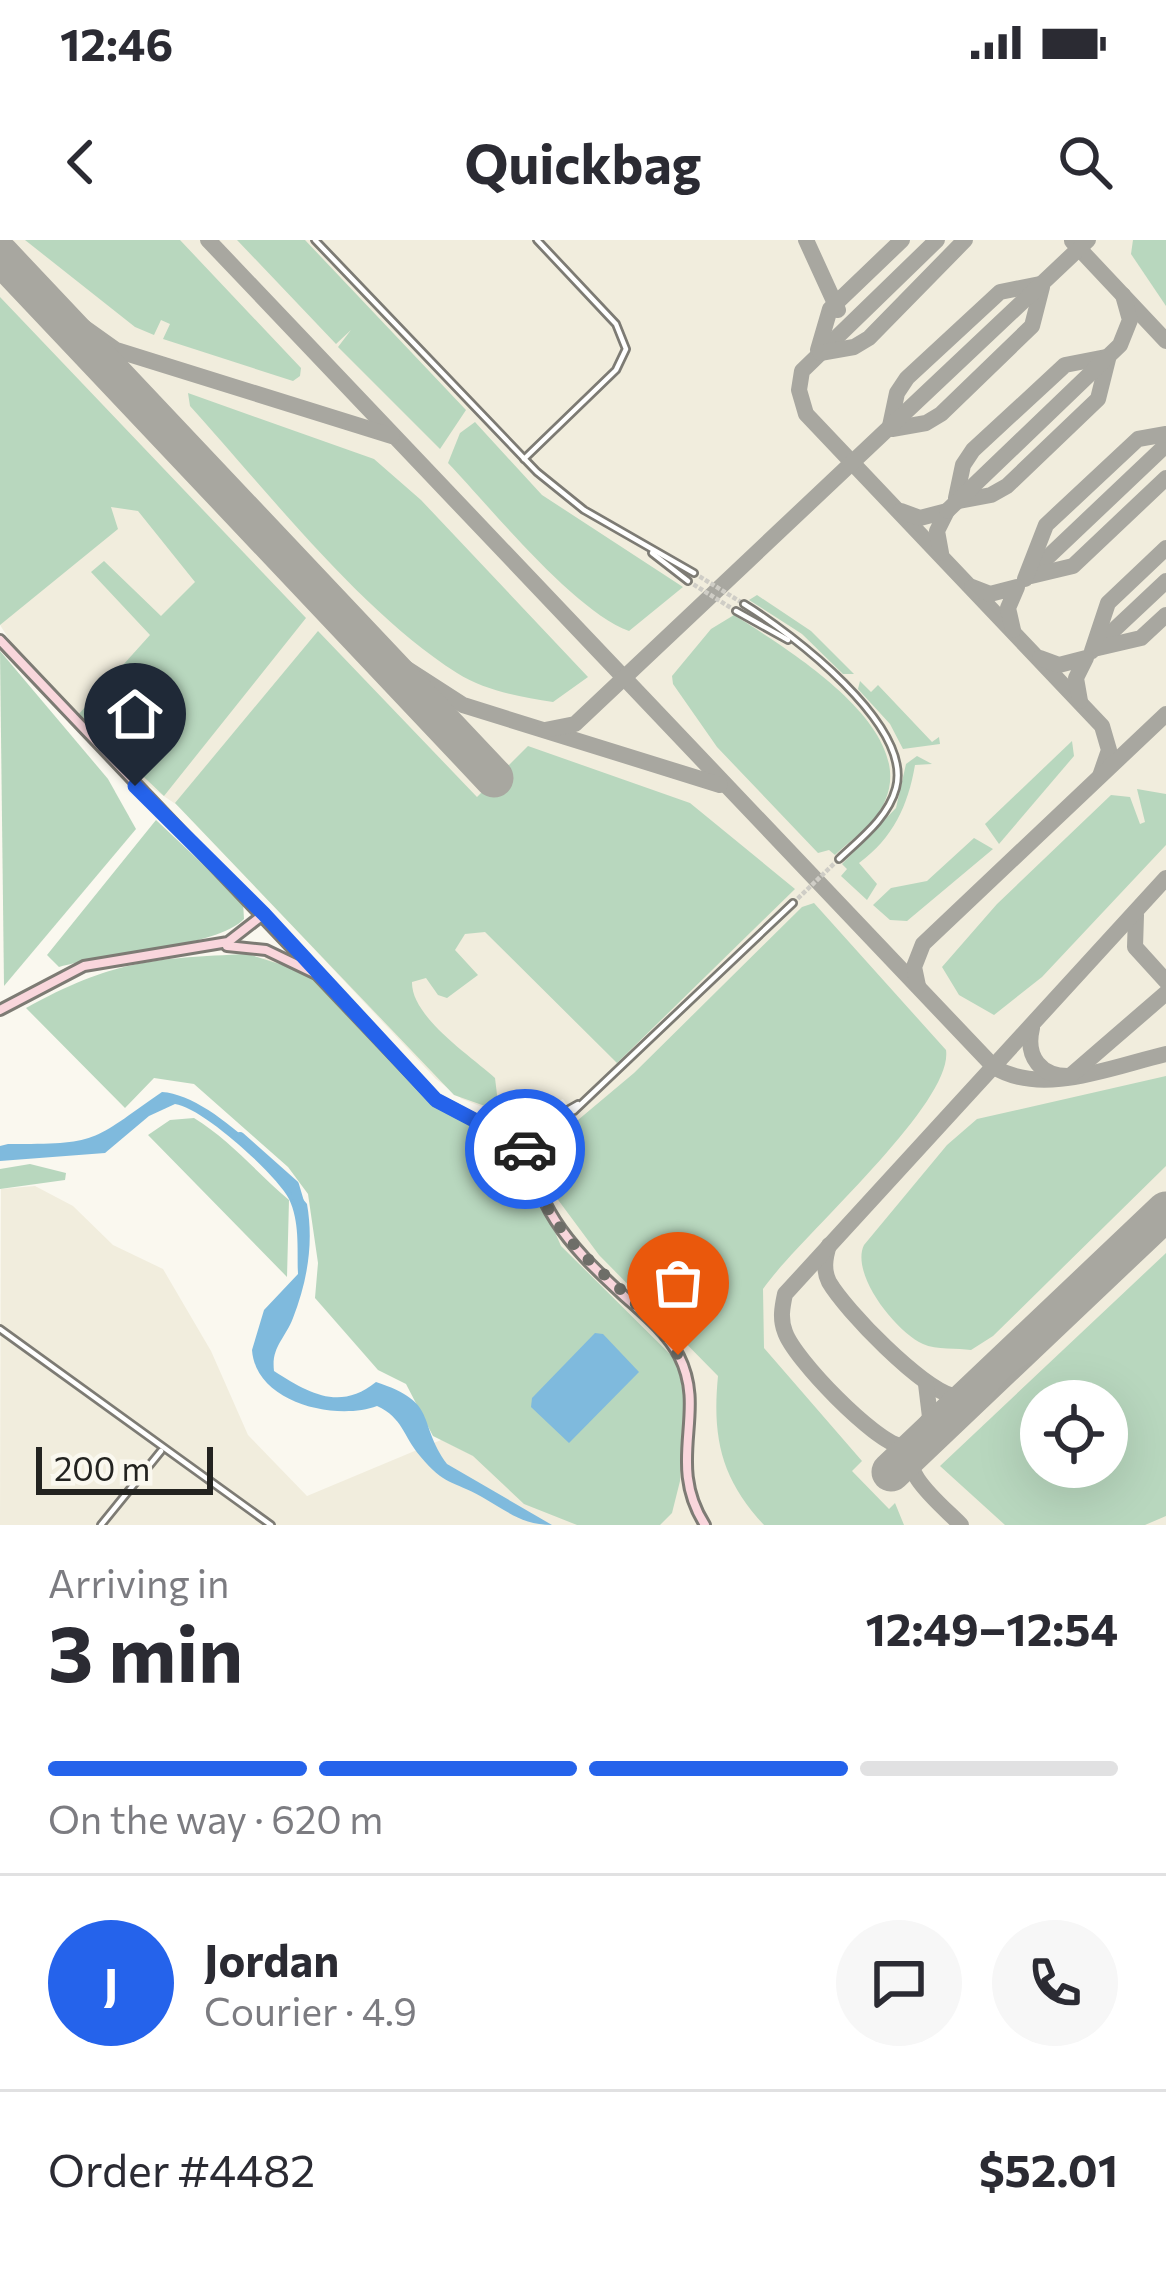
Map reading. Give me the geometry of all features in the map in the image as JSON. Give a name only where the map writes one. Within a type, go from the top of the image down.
[{"type":"street","points":[[315,240],[563,495],[688,581]]},
{"type":"street","points":[[524,459],[616,370],[626,349],[616,324],[537,240]]},
{"type":"street","points":[[648,550],[694,573]]},
{"type":"street","points":[[744,604],[797,645],[874,717],[894,750],[896,787],[887,808],[838,859]]},
{"type":"street","points":[[736,610],[797,645]]},
{"type":"street","points":[[0,640],[436,1100],[476,1121],[520,1126],[555,1117],[578,1104],[793,903]]},
{"type":"street","points":[[220,945],[247,932],[264,914]]},
{"type":"street","points":[[0,1010],[56,975],[84,966],[220,945],[266,950],[322,977]]},
{"type":"street","points":[[520,1126],[532,1175],[557,1230],[656,1326],[678,1355],[689,1398],[685,1474],[705,1525]]},
{"type":"street","points":[[0,1329],[161,1450],[271,1525]]},
{"type":"street","points":[[101,1525],[161,1450]]},
{"type":"shaded area","points":[[0,240],[1166,240],[1166,1525],[0,1525],[1,1189],[35,1186],[73,1206],[113,1245],[163,1269],[211,1351],[248,1435],[307,1496],[484,1422],[254,963],[266,957],[287,964],[315,985],[400,1075],[501,1143],[550,1143],[578,1120],[563,1099],[533,1110],[516,1096],[500,1114],[462,1099],[436,1079],[183,809],[131,774],[16,650],[0,625]]},
{"type":"green space","points":[[25,240],[180,240],[301,368],[300,376],[293,381],[163,339],[170,324],[161,320],[154,335],[135,327]]},
{"type":"green space","points":[[237,240],[305,240],[466,410],[440,449],[338,347],[351,330],[336,344]]},
{"type":"green space","points":[[1133,240],[1166,240],[1166,306],[1131,254]]},
{"type":"green space","points":[[0,297],[306,618],[164,796],[78,715],[150,635],[91,572],[104,561],[161,616],[195,582],[138,511],[111,507],[118,529],[0,625]]},
{"type":"green space","points":[[188,393],[374,459],[421,500],[588,677],[553,702],[491,689],[421,648],[316,548],[190,406]]},
{"type":"green space","points":[[475,422],[542,495],[683,587],[629,631],[583,602],[448,463],[460,433]]},
{"type":"green space","points":[[757,595],[811,631],[854,674],[843,674],[802,634],[749,600]]},
{"type":"green space","points":[[734,615],[842,693],[883,746],[890,773],[885,801],[869,824],[835,855],[829,850],[818,853],[717,747],[673,684],[672,676],[711,629]]},
{"type":"green space","points":[[318,631],[477,797],[528,746],[690,803],[795,889],[617,1063],[485,932],[465,934],[455,950],[478,975],[447,998],[438,995],[426,978],[412,982],[414,995],[431,1022],[495,1078],[499,1111],[454,1095],[175,803]]},
{"type":"green space","points":[[0,651],[108,779],[136,829],[4,986]]},
{"type":"green space","points":[[860,681],[871,692],[878,685],[932,742],[939,737],[940,744],[903,749],[890,724],[858,689]]},
{"type":"green space","points":[[1072,741],[1074,756],[999,844],[985,824]]},
{"type":"green space","points":[[917,756],[932,764],[915,765],[897,820],[859,863],[877,884],[867,900],[841,876],[847,869],[842,864],[896,808],[906,764]]},
{"type":"green space","points":[[1137,789],[1166,794],[1166,845],[1042,977],[994,1015],[959,995],[942,967],[997,904],[1111,795],[1130,797],[1140,824],[1145,822]]},
{"type":"green space","points":[[156,820],[243,902],[244,919],[230,929],[186,943],[59,967],[47,955]]},
{"type":"green space","points":[[974,838],[993,849],[907,921],[890,920],[873,905],[891,888],[927,881]]},
{"type":"green space","points":[[814,903],[946,1050],[942,1074],[901,1136],[763,1289],[764,1348],[862,1461],[852,1471],[889,1509],[895,1503],[904,1525],[764,1525],[738,1491],[723,1456],[717,1419],[718,1376],[599,1255],[553,1193],[538,1132],[578,1120],[634,1073],[802,907]]},
{"type":"green space","points":[[248,954],[305,972],[336,992],[433,1098],[512,1134],[561,1246],[677,1361],[684,1397],[680,1481],[672,1513],[660,1525],[577,1525],[524,1504],[473,1456],[433,1436],[406,1384],[378,1370],[315,1298],[318,1263],[308,1194],[288,1167],[194,1084],[154,1078],[125,1108],[26,1008],[83,980],[133,965]]},
{"type":"green space","points":[[1166,1076],[1166,1166],[993,1336],[971,1350],[934,1347],[900,1328],[869,1286],[861,1257],[864,1245],[947,1145],[977,1119]]},
{"type":"green space","points":[[194,1118],[289,1200],[287,1277],[148,1135],[170,1120]]},
{"type":"green space","points":[[30,1164],[66,1173],[65,1180],[0,1189],[0,1169]]},
{"type":"green space","points":[[1166,1253],[1166,1516],[1145,1525],[1005,1525],[940,1466],[1020,1391],[1020,1488],[1128,1488],[1128,1380],[1031,1380]]},
{"type":"water","points":[[162,1092],[181,1096],[221,1119],[261,1153],[307,1204],[310,1234],[305,1277],[293,1318],[277,1349],[274,1371],[325,1396],[350,1396],[376,1382],[396,1390],[418,1406],[447,1464],[552,1525],[523,1520],[443,1478],[420,1456],[392,1416],[377,1406],[321,1409],[301,1404],[268,1384],[252,1350],[264,1310],[298,1274],[295,1217],[289,1199],[270,1174],[203,1117],[175,1104],[149,1116],[105,1153],[0,1161],[0,1146],[92,1137]]},
{"type":"water","points":[[595,1333],[603,1334],[639,1372],[569,1443],[531,1407],[532,1398]]},
{"type":"waterway","points":[[240,1137],[294,1185],[299,1202]]},
{"type":"taxiway","points":[[208,240],[994,1067],[1013,1076],[1056,1079],[1166,1054]]},
{"type":"taxiway","points":[[806,240],[838,310]]},
{"type":"taxiway","points":[[818,350],[830,309],[902,240]]},
{"type":"taxiway","points":[[937,240],[802,371],[799,390],[806,414],[1102,726],[1109,750],[1100,776]]},
{"type":"taxiway","points":[[820,353],[854,347],[869,338],[965,240]]},
{"type":"taxiway","points":[[545,730],[575,724],[1088,240]]},
{"type":"taxiway","points":[[1072,241],[1166,341]]},
{"type":"taxiway","points":[[890,426],[897,393],[907,378],[1000,292],[1040,284]]},
{"type":"taxiway","points":[[892,429],[926,423],[941,414],[1032,326],[1042,287]]},
{"type":"taxiway","points":[[36,293],[116,350],[392,436]]},
{"type":"taxiway","points":[[947,511],[1120,345],[1130,320],[1123,295]]},
{"type":"taxiway","points":[[956,498],[963,465],[973,450],[1065,365],[1106,357]]},
{"type":"taxiway","points":[[959,501],[991,495],[1007,486],[1098,399],[1108,359]]},
{"type":"taxiway","points":[[1025,579],[1046,525],[1138,439],[1166,434]]},
{"type":"taxiway","points":[[1030,574],[1166,445]]},
{"type":"taxiway","points":[[1031,576],[1073,566],[1166,478]]},
{"type":"taxiway","points":[[901,511],[920,518],[947,511],[937,531],[941,553]]},
{"type":"taxiway","points":[[1092,651],[1108,603],[1166,548]]},
{"type":"taxiway","points":[[1099,644],[1166,581]]},
{"type":"taxiway","points":[[972,587],[990,594],[1017,587],[1008,608],[1013,630]]},
{"type":"taxiway","points":[[1098,648],[1141,638],[1166,615]]},
{"type":"taxiway","points":[[370,645],[463,705],[720,785]]},
{"type":"taxiway","points":[[1040,658],[1059,665],[1086,658],[1076,678],[1080,701]]},
{"type":"taxiway","points":[[918,986],[914,967],[923,944],[1166,714]]},
{"type":"taxiway","points":[[927,1438],[901,1446],[889,1441],[837,1398],[803,1361],[785,1332],[785,1294],[1166,878]]},
{"type":"taxiway","points":[[1136,915],[1135,947],[1166,981]]},
{"type":"taxiway","points":[[1032,1028],[1031,1048],[1038,1063],[1051,1073],[1070,1076],[1166,993]]},
{"type":"taxiway","points":[[829,1245],[825,1264],[829,1282],[885,1347],[939,1390],[953,1396],[978,1389]]},
{"type":"taxiway","points":[[926,1384],[930,1417],[912,1442],[910,1465],[961,1525]]},
{"type":"runway","points":[[0,255],[494,778]]},
{"type":"runway","points":[[891,1472],[1166,1211]]},
{"type":"tunnel","points":[[694,573],[744,604]]},
{"type":"tunnel","points":[[688,581],[736,611]]},
{"type":"tunnel","points":[[793,903],[839,859]]},
{"type":"way so far","points":[[525,1149],[537,1191],[557,1230],[656,1326],[678,1355]]},
{"type":"route","points":[[135,786],[264,914],[436,1100],[476,1121],[520,1126],[525,1149]]}]
